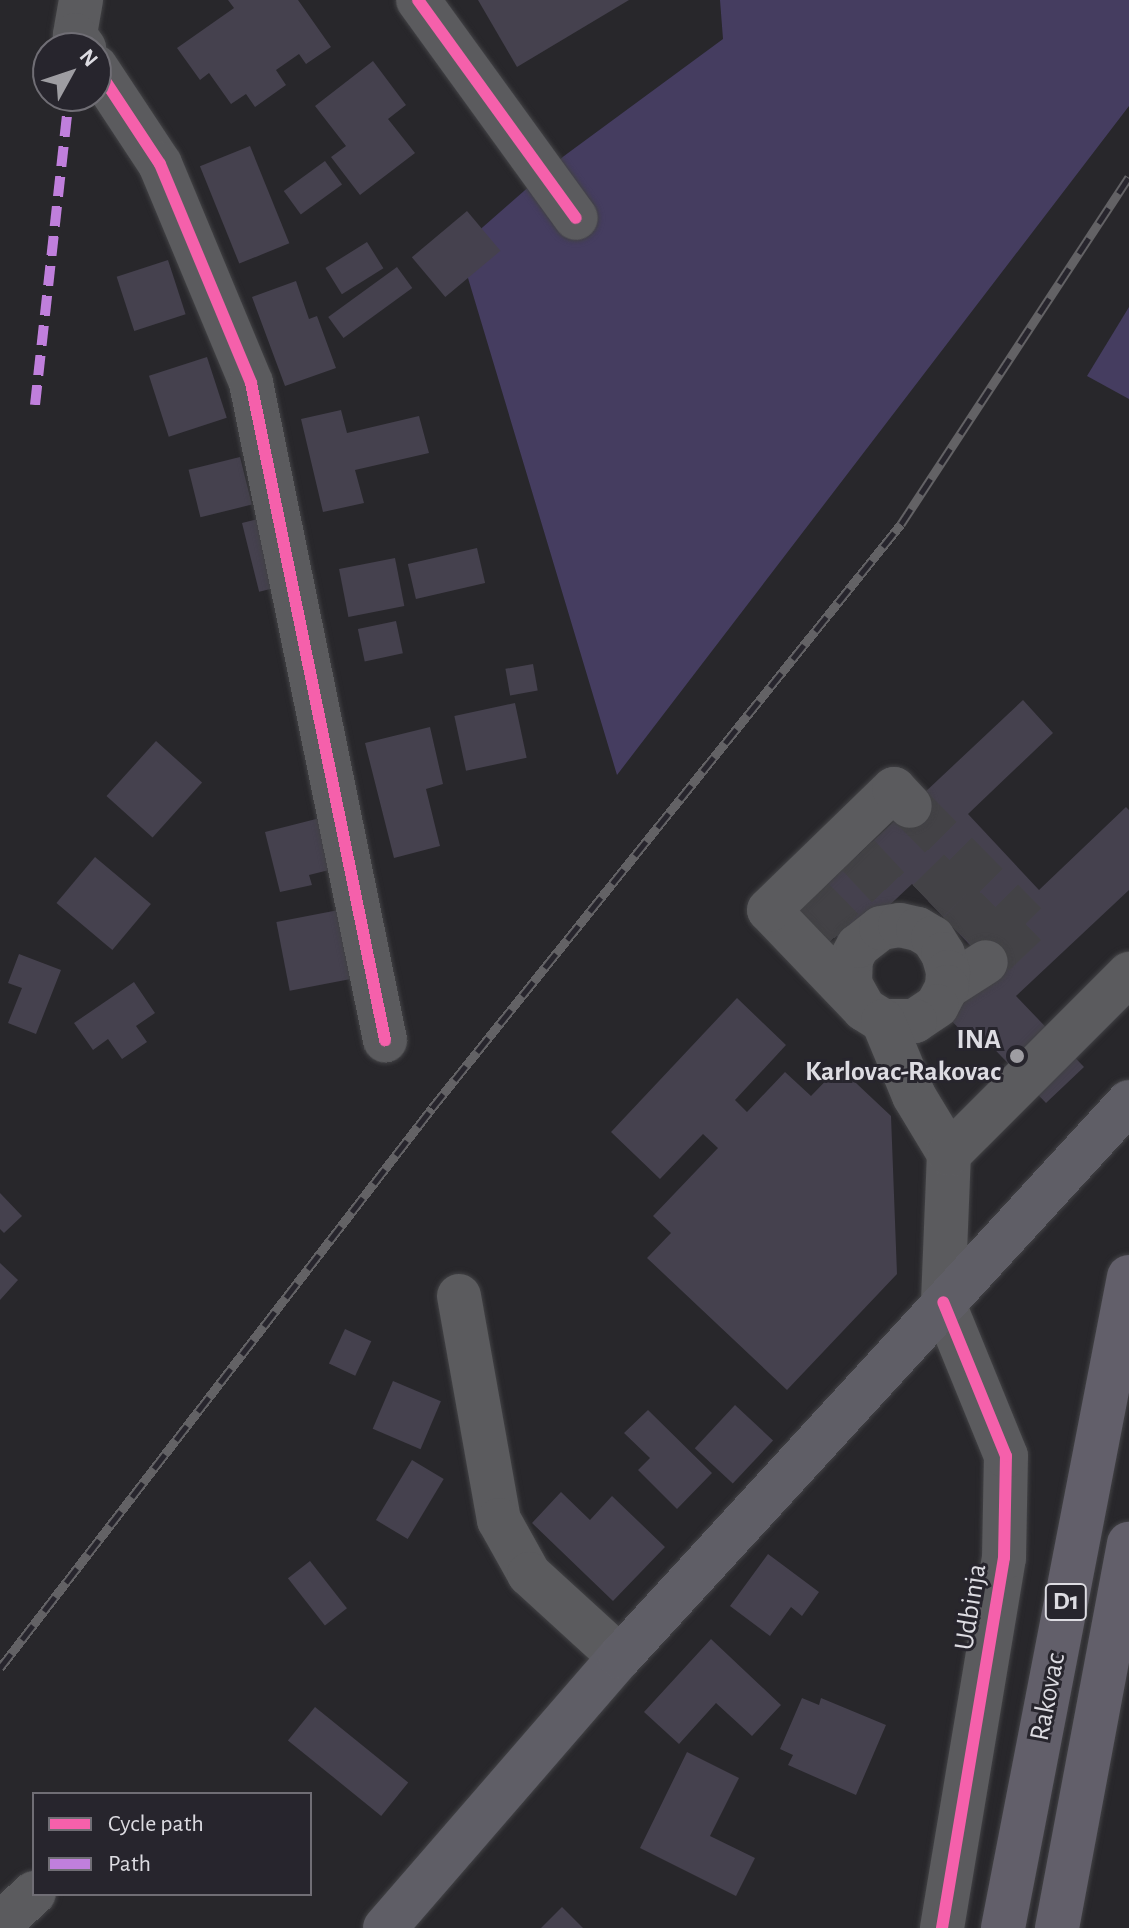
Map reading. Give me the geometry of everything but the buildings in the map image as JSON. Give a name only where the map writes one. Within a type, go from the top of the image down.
[{"type":"highway","name":"Rakovac","points":[[1003,1928],[1129,1277]]},
{"type":"highway","name":"Rakovac","points":[[1057,1928],[1129,1544]]},
{"type":"main road","points":[[385,1928],[620,1657],[1129,1102]]},
{"type":"street","points":[[76,32],[81,0]]},
{"type":"street","points":[[418,0],[576,218]]},
{"type":"street","points":[[112,91],[160,164],[251,383],[385,1040]]},
{"type":"street","points":[[910,806],[894,789],[827,869],[769,910],[887,1017],[914,1096],[949,1154],[943,1302]]},
{"type":"street","points":[[921,937],[937,1006],[887,1017],[850,984],[851,959],[921,937]]},
{"type":"street","points":[[949,1154],[1129,974]]},
{"type":"street","points":[[459,1296],[499,1520],[529,1574],[620,1657]]},
{"type":"street","name":"Udbinja","points":[[942,1928],[1004,1558],[1006,1456],[943,1302]]},
{"type":"street","points":[[0,1924],[32,1895]]},
{"type":"shaded area","points":[[720,0],[1129,0],[1129,106],[617,775],[459,248],[564,156],[723,39]]},
{"type":"shaded area","points":[[1129,307],[1129,399],[1087,376]]},
{"type":"tunnel","points":[[910,806],[1026,924],[986,962]]},
{"type":"tunnel","points":[[858,855],[897,897]]},
{"type":"tunnel","points":[[928,901],[967,863]]},
{"type":"tunnel","points":[[959,933],[997,894]]},
{"type":"tunnel","points":[[812,898],[853,940]]},
{"type":"railway","points":[[0,1668],[432,1108],[901,524],[1129,177]]},
{"type":"marked path","points":[[35,405],[67,112]]},
{"type":"cycle path","points":[[418,0],[576,218]]},
{"type":"cycle path","points":[[112,91],[160,164],[251,383],[385,1040]]},
{"type":"cycle path","points":[[942,1928],[1004,1558],[1006,1456],[943,1302]]},
{"type":"place","name":"INA Karlovac-Rakovac","points":[[1017,1056]]}]
